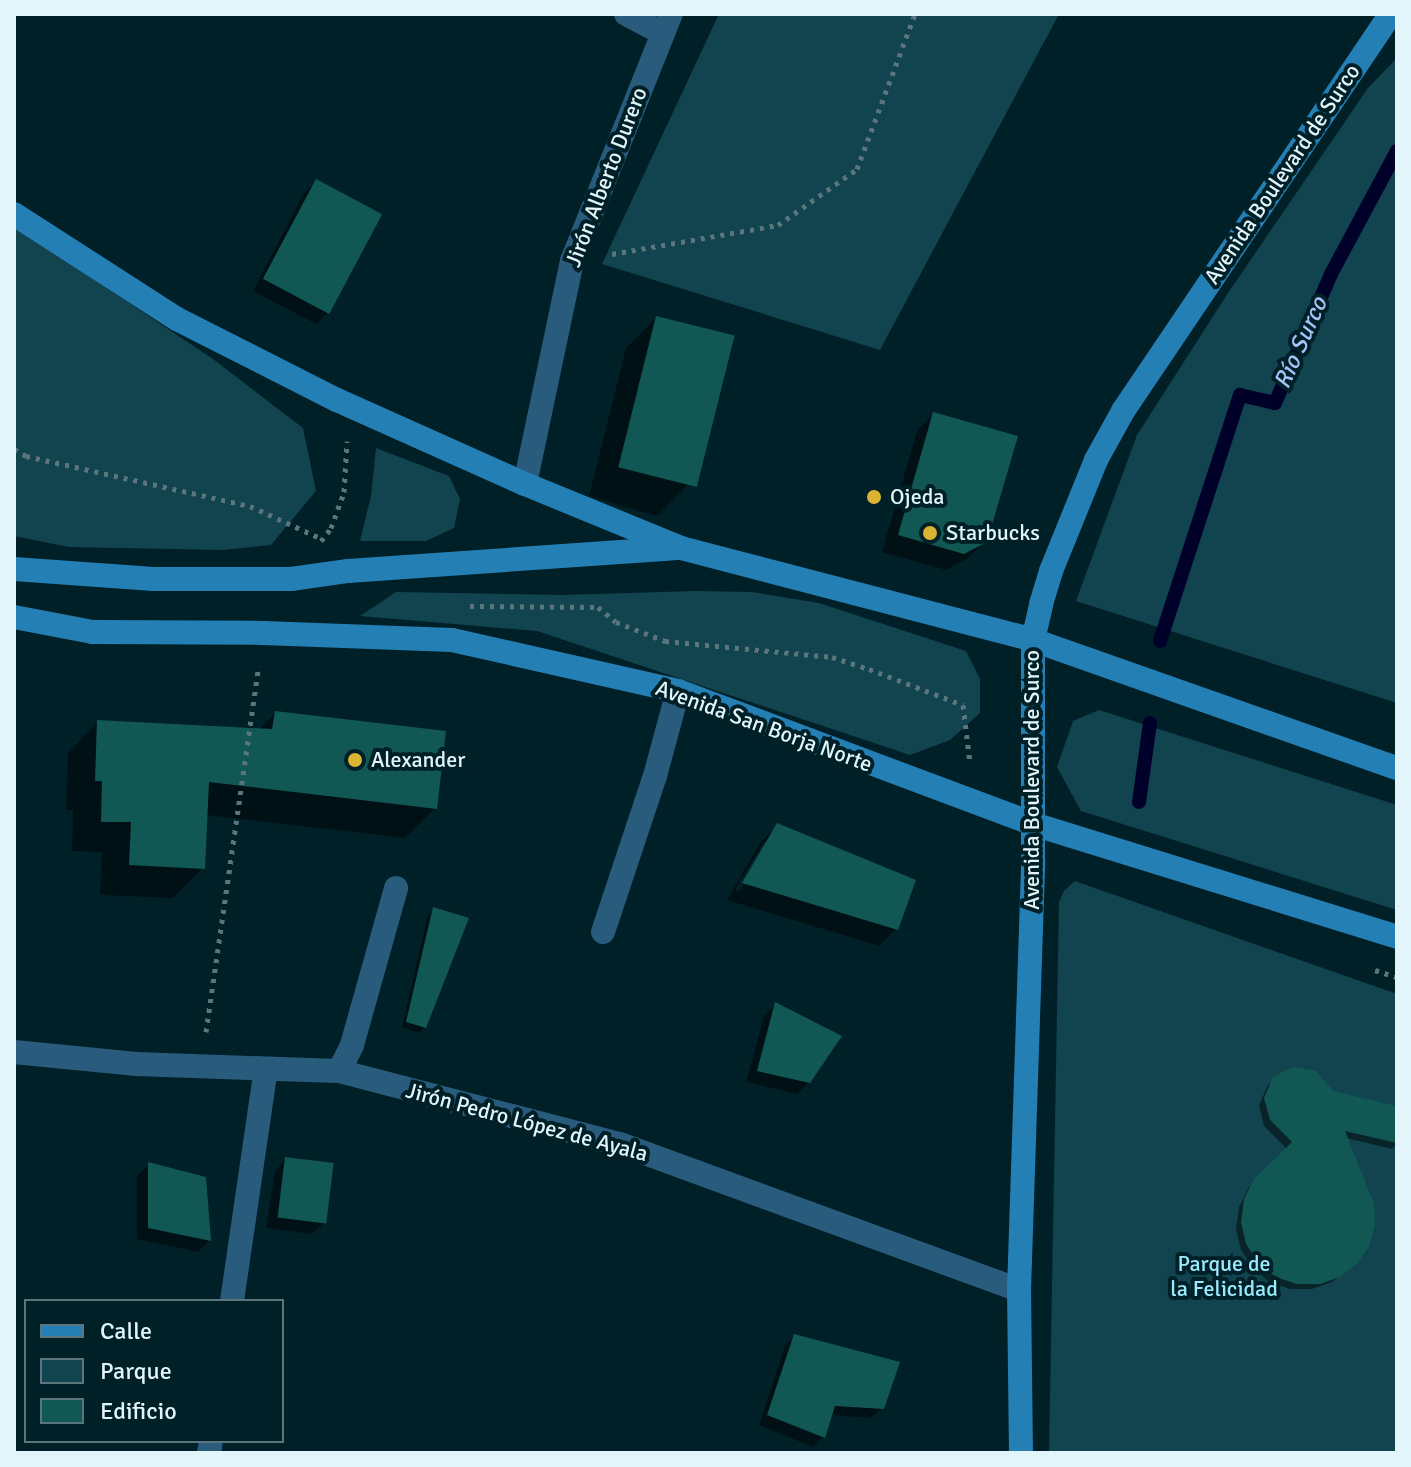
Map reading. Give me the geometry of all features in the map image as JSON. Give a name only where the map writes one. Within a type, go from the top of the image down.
[{"type":"main road","name":"Avenida Boulevard de Surco","points":[[1021,1453],[1019,1290],[1033,824],[1033,640],[1051,571],[1096,460],[1123,411],[1391,14]]},
{"type":"main road","points":[[14,214],[177,319],[337,400],[525,484],[681,548],[1033,640],[1397,768]]},
{"type":"main road","points":[[14,569],[154,579],[291,579],[348,571],[681,548]]},
{"type":"main road","name":"Avenida San Borja Norte","points":[[14,617],[93,632],[263,633],[452,640],[678,691],[1033,824],[1397,937]]},
{"type":"street","points":[[626,14],[666,24]]},
{"type":"street","name":"Jirón Alberto Durero","points":[[525,484],[572,261],[666,24]]},
{"type":"street","points":[[603,932],[655,776],[678,691]]},
{"type":"street","points":[[339,1071],[352,1045],[396,888]]},
{"type":"street","name":"Jirón Pedro López de Ayala","points":[[14,1052],[201,1066],[339,1071],[620,1144],[1019,1290]]},
{"type":"street","points":[[232,1299],[266,1069]]},
{"type":"path","points":[[572,261],[778,225],[857,169],[915,14]]},
{"type":"path","points":[[291,579],[331,528],[344,492],[348,453],[344,419],[337,400]]},
{"type":"path","points":[[14,449],[26,456],[250,506],[323,539],[348,571]]},
{"type":"path","points":[[465,606],[598,607],[616,622],[665,641],[832,657],[963,705]]},
{"type":"path","points":[[201,1066],[263,633]]},
{"type":"green space","points":[[719,14],[1059,14],[880,350],[602,264]]},
{"type":"green space","points":[[1397,58],[1397,703],[1076,601],[1137,435],[1228,293],[1368,88]]},
{"type":"green space","points":[[14,226],[213,359],[303,428],[316,491],[271,545],[223,550],[69,547],[14,536]]},
{"type":"green space","points":[[376,448],[449,476],[460,499],[454,528],[426,541],[360,541],[371,496]]},
{"type":"green space","points":[[396,592],[562,595],[752,592],[819,603],[966,651],[980,679],[980,713],[950,740],[910,755],[537,631],[360,616]]},
{"type":"green space","points":[[1099,710],[1397,805],[1397,910],[1081,811],[1057,767],[1073,721]]},
{"type":"green space","name":"Parque de la Felicidad","points":[[1075,881],[1397,994],[1397,1453],[1049,1453],[1059,902],[1064,891]]},
{"type":"building","points":[[316,179],[382,214],[329,314],[263,279]]},
{"type":"building","points":[[656,316],[735,336],[697,487],[618,467]]},
{"type":"building","points":[[933,412],[1018,436],[987,542],[964,554],[898,535]]},
{"type":"building","points":[[275,711],[446,731],[437,809],[209,782],[205,869],[129,865],[131,822],[101,822],[102,781],[95,781],[97,720],[272,729]]},
{"type":"building","points":[[777,823],[916,880],[898,930],[742,883]]},
{"type":"building","points":[[433,907],[469,918],[426,1028],[406,1022]]},
{"type":"building","points":[[775,1002],[842,1036],[810,1083],[757,1071]]},
{"type":"building","points":[[1293,1067],[1316,1071],[1333,1091],[1397,1106],[1397,1143],[1345,1131],[1374,1204],[1375,1225],[1369,1246],[1357,1264],[1340,1277],[1320,1284],[1297,1284],[1276,1277],[1258,1262],[1246,1244],[1241,1222],[1244,1199],[1254,1179],[1292,1142],[1270,1120],[1264,1098],[1273,1077]]},
{"type":"building","points":[[285,1157],[334,1163],[326,1224],[278,1218]]},
{"type":"building","points":[[148,1162],[206,1177],[211,1241],[148,1228]]},
{"type":"building","points":[[794,1334],[900,1362],[884,1409],[835,1406],[825,1438],[767,1415]]},
{"type":"waterway","name":"Río Surco","points":[[1160,641],[1240,395],[1275,403],[1331,274],[1397,151]]},
{"type":"waterway","name":"Río Surco","points":[[1139,802],[1150,723]]},
{"type":"place","name":"Ojeda","points":[[874,497]]},
{"type":"place","name":"Starbucks","points":[[930,533]]},
{"type":"place","name":"Alexander","points":[[355,760]]}]
